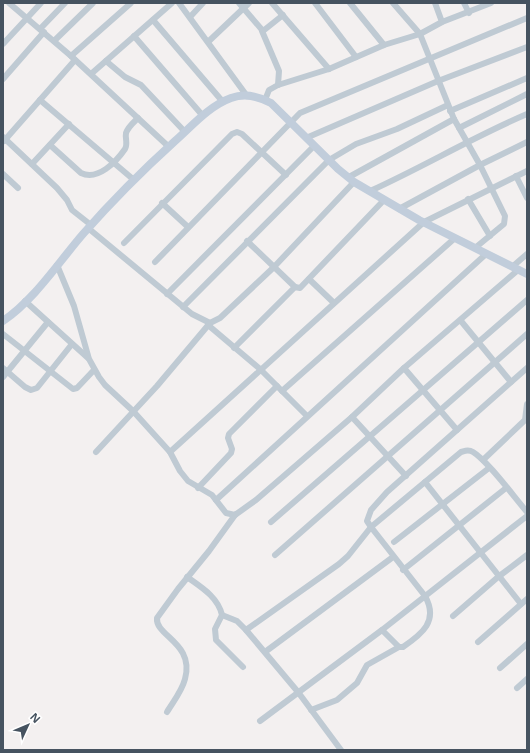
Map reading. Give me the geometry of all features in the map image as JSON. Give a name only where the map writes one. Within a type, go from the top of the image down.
[{"type":"main road","points":[[3,321],[25,301],[90,227],[134,180],[185,132],[203,116],[223,102],[231,98],[247,96],[258,96],[271,103],[329,160],[352,179],[384,200],[527,274]]},
{"type":"street","points":[[3,8],[8,3],[27,18],[91,74],[169,147]]},
{"type":"street","points":[[3,44],[41,3]]},
{"type":"street","points":[[3,79],[65,3]]},
{"type":"street","points":[[54,41],[93,3]]},
{"type":"street","points":[[131,3],[73,58],[40,100],[4,140],[32,164],[63,195],[72,210],[90,227],[167,294],[208,324],[260,369],[307,416]]},
{"type":"street","points":[[91,74],[172,3]]},
{"type":"street","points":[[179,3],[209,41],[247,96]]},
{"type":"street","points":[[190,17],[203,3]]},
{"type":"street","points":[[239,3],[262,31],[279,71],[278,85]]},
{"type":"street","points":[[209,41],[249,3]]},
{"type":"street","points":[[272,3],[329,69]]},
{"type":"street","points":[[315,3],[356,57]]},
{"type":"street","points":[[350,3],[384,45]]},
{"type":"street","points":[[393,3],[420,34],[454,119],[480,164],[505,216],[504,224],[475,248]]},
{"type":"street","points":[[435,3],[442,22]]},
{"type":"street","points":[[464,3],[468,13]]},
{"type":"street","points":[[265,100],[269,90],[278,85],[329,69],[384,45],[420,34],[442,22],[491,3]]},
{"type":"street","points":[[262,31],[266,30],[283,15]]},
{"type":"street","points":[[155,262],[300,114],[527,18]]},
{"type":"street","points":[[153,20],[223,102]]},
{"type":"street","points":[[134,36],[203,116]]},
{"type":"street","points":[[306,138],[438,81],[527,47]]},
{"type":"street","points":[[106,61],[125,77],[141,85],[185,132]]},
{"type":"street","points":[[183,307],[329,160],[356,144],[527,78]]},
{"type":"street","points":[[459,128],[527,94]]},
{"type":"street","points":[[40,100],[134,180]]},
{"type":"street","points":[[370,191],[415,171],[467,142],[527,114]]},
{"type":"street","points":[[50,145],[72,166],[86,175],[98,173],[113,162],[126,146],[126,131],[138,118]]},
{"type":"street","points":[[96,452],[208,324],[220,318],[274,267],[352,179],[454,119]]},
{"type":"street","points":[[32,164],[69,124]]},
{"type":"street","points":[[124,243],[232,134],[237,132],[242,134],[286,175]]},
{"type":"street","points":[[399,209],[480,164],[527,142]]},
{"type":"street","points":[[167,294],[314,146]]},
{"type":"street","points":[[170,452],[424,222],[527,171]]},
{"type":"street","points":[[3,174],[18,188]]},
{"type":"street","points":[[516,176],[527,198]]},
{"type":"street","points":[[468,199],[490,236]]},
{"type":"street","points":[[247,241],[295,287],[300,288],[384,200]]},
{"type":"street","points":[[162,203],[188,227]]},
{"type":"street","points":[[282,391],[455,238]]},
{"type":"street","points":[[216,500],[486,254]]},
{"type":"street","points":[[167,712],[185,680],[186,667],[181,648],[159,626],[157,618],[235,515],[256,500],[352,417],[404,368],[461,321],[515,268],[527,254]]},
{"type":"street","points":[[57,265],[74,306],[89,359],[94,370],[105,385],[133,411],[170,452],[180,471],[188,481],[198,488],[208,492],[226,513],[235,515]]},
{"type":"street","points":[[309,279],[334,303]]},
{"type":"street","points":[[234,348],[295,287]]},
{"type":"street","points":[[271,522],[422,389],[527,300]]},
{"type":"street","points":[[25,301],[89,359]]},
{"type":"street","points":[[461,321],[511,382]]},
{"type":"street","points":[[48,322],[24,352],[4,372],[31,390],[41,384],[72,344]]},
{"type":"street","points":[[3,334],[50,373],[73,389],[77,388],[94,370]]},
{"type":"street","points":[[275,555],[527,334]]},
{"type":"street","points":[[404,368],[457,430]]},
{"type":"street","points":[[311,710],[336,700],[357,683],[367,665],[419,635],[428,625],[430,612],[429,603],[367,521],[370,510],[527,368]]},
{"type":"street","points":[[198,488],[231,453],[232,449],[228,438],[229,434],[277,386]]},
{"type":"street","points":[[483,460],[525,420],[527,404]]},
{"type":"street","points":[[352,417],[406,476]]},
{"type":"street","points":[[246,630],[339,564],[352,551],[371,527],[461,452],[467,450],[472,451],[483,460],[527,512]]},
{"type":"street","points":[[394,542],[489,468]]},
{"type":"street","points":[[425,482],[498,577],[521,604]]},
{"type":"street","points":[[403,570],[506,488]]},
{"type":"street","points":[[260,721],[382,630],[527,516]]},
{"type":"street","points":[[453,616],[498,577],[527,555]]},
{"type":"street","points":[[265,652],[393,557]]},
{"type":"street","points":[[187,577],[210,594],[217,603],[222,615],[237,621],[246,630],[298,692],[341,750]]},
{"type":"street","points":[[478,642],[527,599]]},
{"type":"street","points":[[222,615],[215,629],[214,635],[216,640],[244,667]]},
{"type":"street","points":[[382,630],[399,647]]},
{"type":"street","points":[[500,668],[527,644]]},
{"type":"street","points":[[517,688],[527,680]]}]
